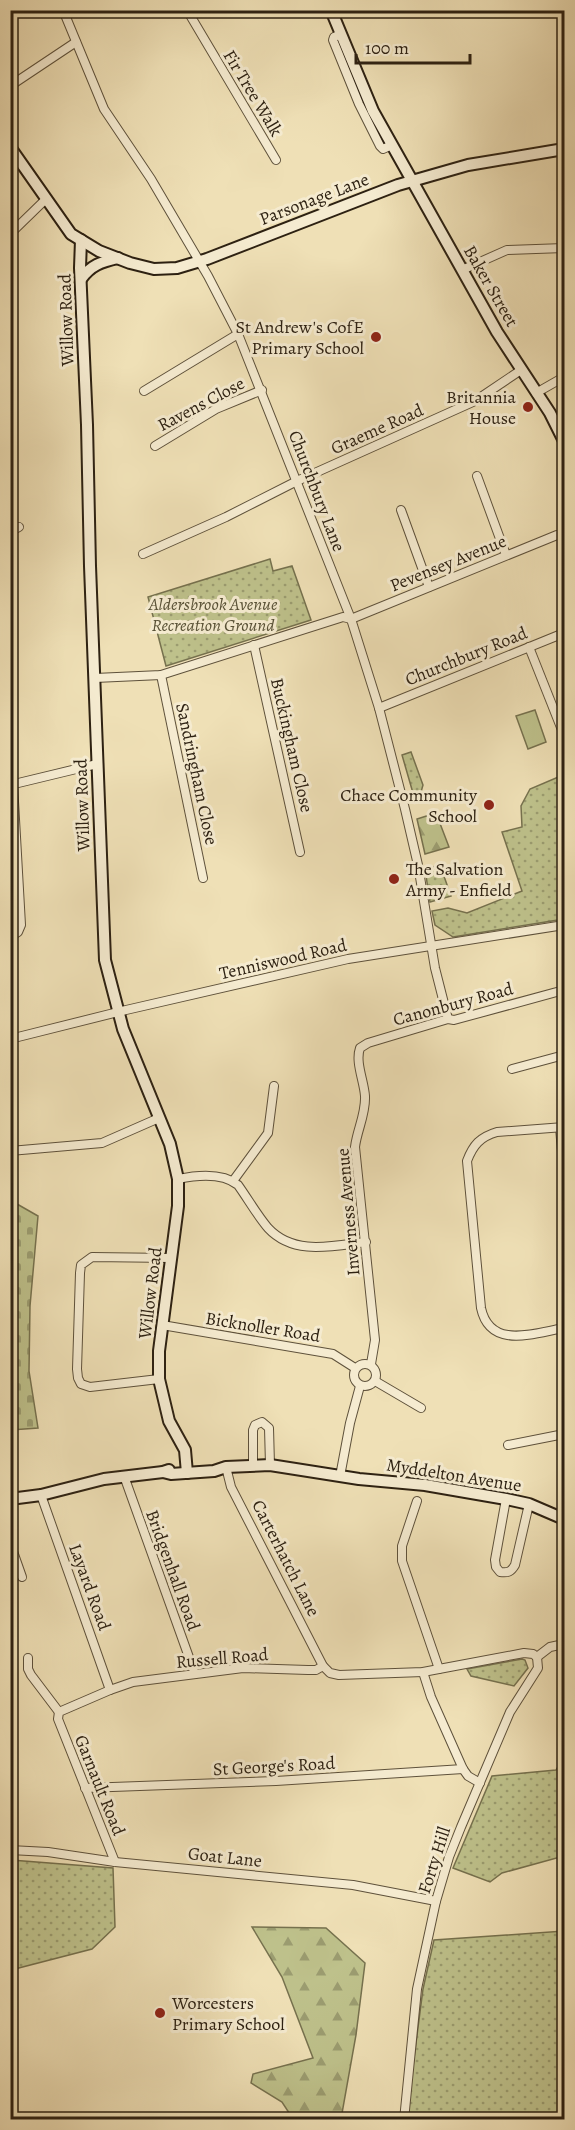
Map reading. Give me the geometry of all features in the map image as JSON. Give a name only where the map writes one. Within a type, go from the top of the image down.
[{"type":"street","name":"Churchbury Lane","points":[[63,10],[105,109],[151,179],[238,334],[351,619],[379,708],[417,859],[431,946],[451,1019]]},
{"type":"street","name":"Fir Tree Walk","points":[[187,10],[276,160]]},
{"type":"street","name":"Baker Street","points":[[331,10],[341,33],[354,82],[564,441]]},
{"type":"street","points":[[10,86],[76,42]]},
{"type":"street","points":[[10,147],[65,227],[81,240]]},
{"type":"street","name":"Parsonage Lane","points":[[81,240],[118,258],[144,267],[167,270],[199,261],[412,181],[468,165],[564,149]]},
{"type":"street","points":[[10,234],[46,199]]},
{"type":"street","name":"Willow Road","points":[[81,240],[105,960],[129,1046],[175,1160],[178,1206],[162,1325],[159,1379],[169,1421],[185,1450],[187,1470]]},
{"type":"street","points":[[462,270],[507,250],[564,248]]},
{"type":"street","points":[[81,279],[91,267],[118,258]]},
{"type":"street","points":[[144,391],[238,334]]},
{"type":"street","name":"Graeme Road","points":[[143,554],[475,401],[521,370]]},
{"type":"street","points":[[536,393],[564,377]]},
{"type":"street","name":"Ravens Close","points":[[155,446],[216,409],[261,390]]},
{"type":"street","points":[[477,476],[506,555]]},
{"type":"street","points":[[401,510],[429,587]]},
{"type":"street","points":[[10,532],[19,527]]},
{"type":"street","name":"Pevensey Avenue","points":[[94,678],[161,675],[343,617],[351,619],[557,535]]},
{"type":"street","name":"Churchbury Road","points":[[379,708],[564,633]]},
{"type":"street","name":"Buckingham Close","points":[[254,645],[300,852]]},
{"type":"street","points":[[530,647],[564,735]]},
{"type":"street","name":"Sandringham Close","points":[[161,675],[203,879]]},
{"type":"street","points":[[12,785],[97,764]]},
{"type":"street","points":[[10,770],[21,926],[18,932],[10,937]]},
{"type":"street","name":"Tenniswood Road","points":[[10,1039],[348,959],[564,925]]},
{"type":"street","name":"Canonbury Road","points":[[359,1057],[360,1048],[368,1043],[564,990]]},
{"type":"street","points":[[512,1069],[564,1055]]},
{"type":"street","name":"Inverness Avenue","points":[[359,1057],[364,1106],[355,1147],[375,1340],[371,1364],[375,1381]]},
{"type":"street","points":[[233,1181],[268,1133],[274,1086]]},
{"type":"street","points":[[10,1150],[102,1143],[159,1118]]},
{"type":"street","points":[[564,1176],[562,1127],[496,1132],[486,1135],[471,1150],[467,1161],[482,1308],[486,1321],[496,1332],[511,1336],[564,1328]]},
{"type":"street","points":[[178,1179],[206,1175],[233,1181],[269,1229],[286,1242],[300,1247],[317,1248],[366,1242]]},
{"type":"street","points":[[159,1379],[90,1387],[81,1384],[77,1370],[80,1273],[81,1265],[92,1257],[171,1258]]},
{"type":"street","name":"Bicknoller Road","points":[[162,1325],[333,1354],[355,1368]]},
{"type":"street","points":[[360,1386],[356,1382],[355,1368],[366,1363],[371,1364]]},
{"type":"street","points":[[360,1386],[375,1381],[421,1408]]},
{"type":"street","points":[[341,1471],[360,1386]]},
{"type":"street","points":[[253,1465],[253,1430],[255,1425],[262,1422],[270,1428],[270,1465]]},
{"type":"street","points":[[508,1445],[564,1434]]},
{"type":"street","name":"Myddelton Avenue","points":[[224,1467],[270,1465],[506,1498],[530,1504],[564,1519]]},
{"type":"street","points":[[10,1499],[41,1495],[82,1483],[124,1476],[187,1470],[214,1471],[224,1467]]},
{"type":"street","name":"Carterhatch Lane","points":[[224,1467],[231,1487],[323,1666]]},
{"type":"street","name":"Myddelton Avenue","points":[[309,1470],[319,1468],[362,1473],[371,1478]]},
{"type":"street","name":"Bridgenhall Road","points":[[124,1476],[195,1674]]},
{"type":"street","name":"Layard Road","points":[[41,1495],[110,1689]]},
{"type":"street","points":[[506,1498],[495,1560],[500,1572],[512,1571],[515,1565],[530,1504]]},
{"type":"street","points":[[417,1501],[402,1546],[402,1561],[439,1669]]},
{"type":"street","points":[[10,1543],[22,1577]]},
{"type":"street","points":[[537,1657],[550,1647],[564,1644]]},
{"type":"street","name":"Russell Road","points":[[58,1715],[110,1689],[133,1682],[243,1668],[316,1670],[323,1666],[330,1673],[339,1675],[423,1672],[524,1653],[537,1657]]},
{"type":"street","name":"Forty Hill","points":[[404,2120],[417,1989],[436,1901],[449,1857],[510,1713],[538,1668],[537,1657]]},
{"type":"street","name":"Garnault Road","points":[[28,1658],[28,1669],[31,1675],[58,1715],[115,1862]]},
{"type":"street","points":[[423,1672],[431,1697],[463,1769],[468,1776],[480,1783]]},
{"type":"street","name":"St George's Road","points":[[85,1788],[276,1781],[463,1769]]},
{"type":"street","name":"Goat Lane","points":[[10,1850],[48,1852],[115,1862],[344,1884],[381,1889],[436,1901]]},
{"type":"green space","name":"Aldersbrook Avenue Recreation Ground","points":[[270,559],[273,571],[292,566],[311,620],[166,666],[148,597]]},
{"type":"green space","points":[[535,710],[546,742],[528,749],[516,716]]},
{"type":"green space","points":[[411,752],[423,785],[419,799],[415,800],[402,755]]},
{"type":"green space","points":[[563,775],[564,919],[453,937],[435,925],[432,911],[448,908],[467,913],[522,891],[502,832],[522,827],[521,806],[530,789]]},
{"type":"green space","points":[[436,813],[449,847],[425,854],[417,819]]},
{"type":"green space","points":[[440,865],[451,896],[430,902],[425,869]]},
{"type":"green space","points":[[10,1200],[38,1216],[30,1306],[29,1371],[38,1428],[11,1430]]},
{"type":"green space","points":[[525,1660],[528,1668],[514,1686],[471,1676],[467,1669]]},
{"type":"green space","points":[[564,1756],[564,1856],[502,1873],[490,1882],[453,1868],[492,1776],[556,1770]]},
{"type":"green space","points":[[11,1860],[113,1868],[115,1927],[92,1949],[11,1970]]},
{"type":"green space","points":[[252,1927],[326,1928],[365,1963],[356,2035],[341,2119],[293,2119],[282,2102],[251,2083],[253,2074],[313,2058],[282,1977]]},
{"type":"green space","points":[[564,1931],[564,2119],[406,2120],[423,1989],[434,1940]]},
{"type":"waterway","points":[[559,10],[564,16]]},
{"type":"place","name":"St Andrew's CofE Primary School","points":[[376,337]]},
{"type":"place","name":"Britannia House","points":[[528,407]]},
{"type":"place","name":"Chace Community School","points":[[489,805]]},
{"type":"place","name":"The Salvation Army - Enfield","points":[[394,879]]},
{"type":"place","name":"Worcesters Primary School","points":[[160,2013]]}]
